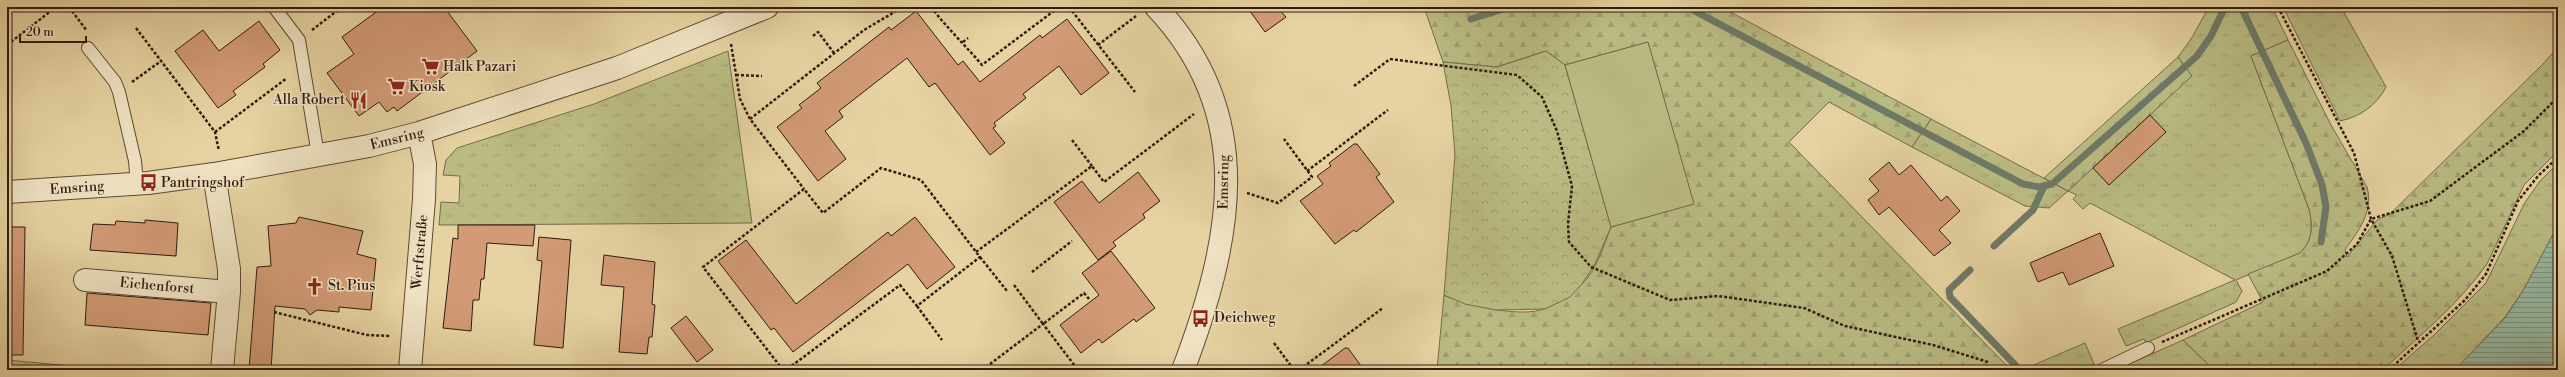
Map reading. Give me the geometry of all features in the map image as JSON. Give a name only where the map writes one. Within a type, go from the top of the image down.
[{"type":"street","name":"Emsring","points":[[7,192],[137,184],[218,174],[369,146],[419,133],[617,68],[768,7]]},
{"type":"street","name":"Emsring","points":[[1149,9],[1190,49],[1205,76],[1217,106],[1225,146],[1226,189],[1214,268],[1195,338],[1183,370]]},
{"type":"street","name":"Werftstraße","points":[[410,370],[424,199],[425,164],[419,133]]},
{"type":"street","points":[[218,174],[229,268],[229,292],[222,370]]},
{"type":"street","name":"Eichenforst","points":[[85,280],[229,292]]},
{"type":"lane","points":[[274,7],[298,40],[318,155]]},
{"type":"lane","points":[[88,48],[115,82],[119,92],[135,161],[137,184]]},
{"type":"lane","points":[[2102,370],[2148,348]]},
{"type":"path","points":[[7,45],[56,7]]},
{"type":"path","points":[[69,7],[87,32],[88,48]]},
{"type":"path","points":[[298,40],[342,7]]},
{"type":"path","points":[[750,119],[864,30],[903,7]]},
{"type":"path","points":[[931,7],[951,34],[963,42],[982,65],[1059,7]]},
{"type":"path","points":[[1069,7],[1135,92]]},
{"type":"path","points":[[2278,7],[2354,153],[2371,219],[2392,256],[2418,342]]},
{"type":"path","points":[[1098,45],[1149,9]]},
{"type":"path","points":[[728,24],[740,99],[750,119],[823,213],[882,168],[920,180],[1007,291]]},
{"type":"path","points":[[136,28],[215,132],[218,174]]},
{"type":"path","points":[[813,36],[818,32],[834,53]]},
{"type":"path","points":[[963,42],[968,38]]},
{"type":"path","points":[[1354,86],[1390,59],[1517,75],[1542,97],[1557,131],[1572,186],[1568,224],[1569,242],[1591,267],[1670,300],[1718,296],[1804,308],[1845,326],[1933,345],[1988,362]]},
{"type":"path","points":[[119,92],[161,61]]},
{"type":"path","points":[[215,132],[303,66]]},
{"type":"path","points":[[736,75],[762,76]]},
{"type":"path","points":[[2148,348],[2327,271],[2356,244],[2371,219],[2430,201],[2524,131],[2558,97]]},
{"type":"path","points":[[1072,140],[1104,182],[1191,115],[1217,106]]},
{"type":"path","points":[[1307,170],[1388,110]]},
{"type":"path","points":[[1226,189],[1249,193],[1278,203],[1312,177],[1284,139]]},
{"type":"path","points":[[2389,370],[2465,300],[2486,274],[2518,201],[2538,176],[2558,157]]},
{"type":"path","points":[[976,252],[1092,166]]},
{"type":"path","points":[[804,189],[703,267],[785,370],[900,285],[942,340]]},
{"type":"path","points":[[1032,272],[1072,241]]},
{"type":"path","points":[[917,306],[980,257]]},
{"type":"path","points":[[1014,285],[1078,370]]},
{"type":"path","points":[[982,370],[1084,293],[1089,299]]},
{"type":"path","points":[[1299,370],[1383,308]]},
{"type":"path","points":[[274,312],[367,336]]},
{"type":"path","points":[[1274,343],[1294,370]]},
{"type":"green space","points":[[1424,7],[1721,7],[1931,119],[1912,147],[1829,102],[1789,142],[2011,370],[1437,370],[1444,295],[1466,303],[1509,311],[1536,311],[1546,308],[1569,294],[1587,279],[1599,257],[1611,227],[1693,204],[1648,42],[1565,65],[1546,51],[1497,67],[1443,62]]},
{"type":"green space","points":[[2209,7],[2272,7],[2288,40],[2251,56],[2309,209],[2311,221],[2310,238],[2300,253],[2236,280],[2242,291],[2236,302],[2146,343],[2144,339],[2126,346],[2118,329],[2235,280],[2090,203],[2083,209],[2073,199],[2077,195],[2068,191],[2191,76],[2178,57],[2191,39]]},
{"type":"green space","points":[[2283,7],[2341,7],[2386,87],[2373,105],[2354,117],[2340,121]]},
{"type":"green space","points":[[2288,40],[2331,125],[2367,187],[2369,196],[2367,213],[2360,228],[2345,250],[2347,257],[2377,220],[2390,214],[2543,64],[2558,47],[2558,151],[2524,185],[2487,264],[2476,279],[2438,320],[2383,370],[2214,370],[2183,340],[2263,302],[2248,274],[2300,253],[2310,238],[2311,221],[2309,209],[2251,56]]},
{"type":"green space","points":[[1648,42],[1694,204],[1611,227],[1565,65]]},
{"type":"green space","points":[[728,51],[752,223],[439,225],[441,202],[459,203],[460,176],[443,175],[446,160],[457,148],[594,104]]},
{"type":"green space","points":[[1546,51],[1565,65],[1611,227],[1595,264],[1582,284],[1570,297],[1545,309],[1496,310],[1465,304],[1444,295],[1455,155],[1451,106],[1443,62],[1497,67]]},
{"type":"green space","points":[[2178,57],[2192,76],[2068,191],[2044,178]]},
{"type":"green space","points":[[1931,119],[2068,191],[2049,208],[2025,206],[1912,147]]},
{"type":"green space","points":[[2558,163],[2558,225],[2524,289],[2505,317],[2455,370],[2394,370],[2434,335],[2486,283],[2524,204],[2540,181]]},
{"type":"green space","points":[[2183,340],[2214,370],[2126,370],[2129,364]]},
{"type":"green space","points":[[2085,343],[2095,366],[2086,370],[2022,370]]},
{"type":"green space","points":[[7,360],[71,366],[71,370],[7,370]]},
{"type":"shaded area","points":[[2558,225],[2558,370],[2455,370],[2506,317],[2524,289]]},
{"type":"building","points":[[383,7],[444,7],[477,51],[397,111],[394,107],[387,112],[379,102],[359,116],[327,73],[354,54],[342,37]]},
{"type":"building","points":[[1247,7],[1277,7],[1286,17],[1265,32]]},
{"type":"building","points":[[916,11],[958,65],[963,61],[980,82],[1040,35],[1042,38],[1067,19],[1109,73],[1081,95],[1059,66],[1023,94],[1026,98],[994,123],[996,126],[993,128],[1005,143],[990,155],[935,83],[929,87],[907,58],[839,111],[843,117],[825,131],[846,159],[818,181],[777,127],[802,108],[799,105],[821,88],[817,83],[889,27],[891,30]]},
{"type":"building","points":[[259,21],[280,50],[263,64],[265,67],[233,91],[236,95],[218,108],[175,51],[203,30],[219,51]]},
{"type":"building","points":[[2150,115],[2166,132],[2109,185],[2093,168]]},
{"type":"building","points":[[1354,144],[1357,144],[1380,174],[1376,177],[1394,202],[1356,232],[1354,230],[1335,244],[1300,201],[1323,184],[1317,176],[1331,166],[1329,163]]},
{"type":"building","points":[[1889,162],[1899,175],[1911,165],[1941,201],[1947,196],[1960,211],[1939,230],[1951,243],[1934,256],[1889,207],[1879,215],[1868,200],[1879,191],[1869,179]]},
{"type":"building","points":[[1138,172],[1160,201],[1143,214],[1145,218],[1113,242],[1116,246],[1098,260],[1054,202],[1082,181],[1099,203]]},
{"type":"building","name":"St. Pius","points":[[299,217],[363,231],[357,254],[376,259],[371,310],[339,307],[339,312],[317,310],[310,315],[305,309],[275,306],[271,370],[249,370],[257,267],[271,266],[268,226],[296,223]]},
{"type":"building","points":[[915,217],[955,267],[927,289],[908,264],[793,352],[774,328],[771,330],[718,261],[746,240],[796,304],[888,232],[891,236]]},
{"type":"building","points":[[145,220],[178,223],[176,256],[90,250],[93,224],[115,225],[116,221],[145,223]]},
{"type":"building","points":[[458,225],[535,225],[533,246],[487,243],[484,279],[481,279],[479,300],[473,300],[471,331],[443,328],[453,238],[458,239]]},
{"type":"building","points":[[7,227],[25,227],[23,355],[7,355]]},
{"type":"building","points":[[2100,233],[2114,266],[2069,285],[2063,272],[2038,282],[2030,263]]},
{"type":"building","points":[[539,237],[571,240],[563,348],[534,345],[542,261],[537,260]]},
{"type":"building","points":[[1111,251],[1155,308],[1136,322],[1134,319],[1102,343],[1099,339],[1081,353],[1060,325],[1099,295],[1082,273]]},
{"type":"building","points":[[604,255],[655,262],[652,304],[655,305],[652,337],[649,337],[647,354],[619,352],[624,287],[601,285]]},
{"type":"building","points":[[87,293],[211,303],[208,335],[85,325]]},
{"type":"building","points":[[686,316],[713,350],[697,362],[671,328]]},
{"type":"building","points":[[1345,348],[1348,348],[1364,370],[1316,370]]},
{"type":"waterway","points":[[1471,19],[1510,7]]},
{"type":"waterway","points":[[1687,7],[2023,184],[2039,187],[2052,184],[2197,56],[2211,36],[2225,7]]},
{"type":"waterway","points":[[2241,7],[2306,143],[2322,185],[2326,207],[2321,242]]},
{"type":"waterway","points":[[1994,246],[2033,210],[2044,186]]},
{"type":"waterway","points":[[1970,270],[1949,290],[1950,297],[2018,368]]},
{"type":"place","name":"Halk Pazari","points":[[430,67]]},
{"type":"place","name":"Kiosk","points":[[396,87]]},
{"type":"place","name":"Alla Robert","points":[[358,100]]},
{"type":"place","name":"Pantringshof","points":[[148,183]]},
{"type":"place","name":"St. Pius","points":[[315,286]]},
{"type":"place","name":"Deichweg","points":[[1201,318]]}]
